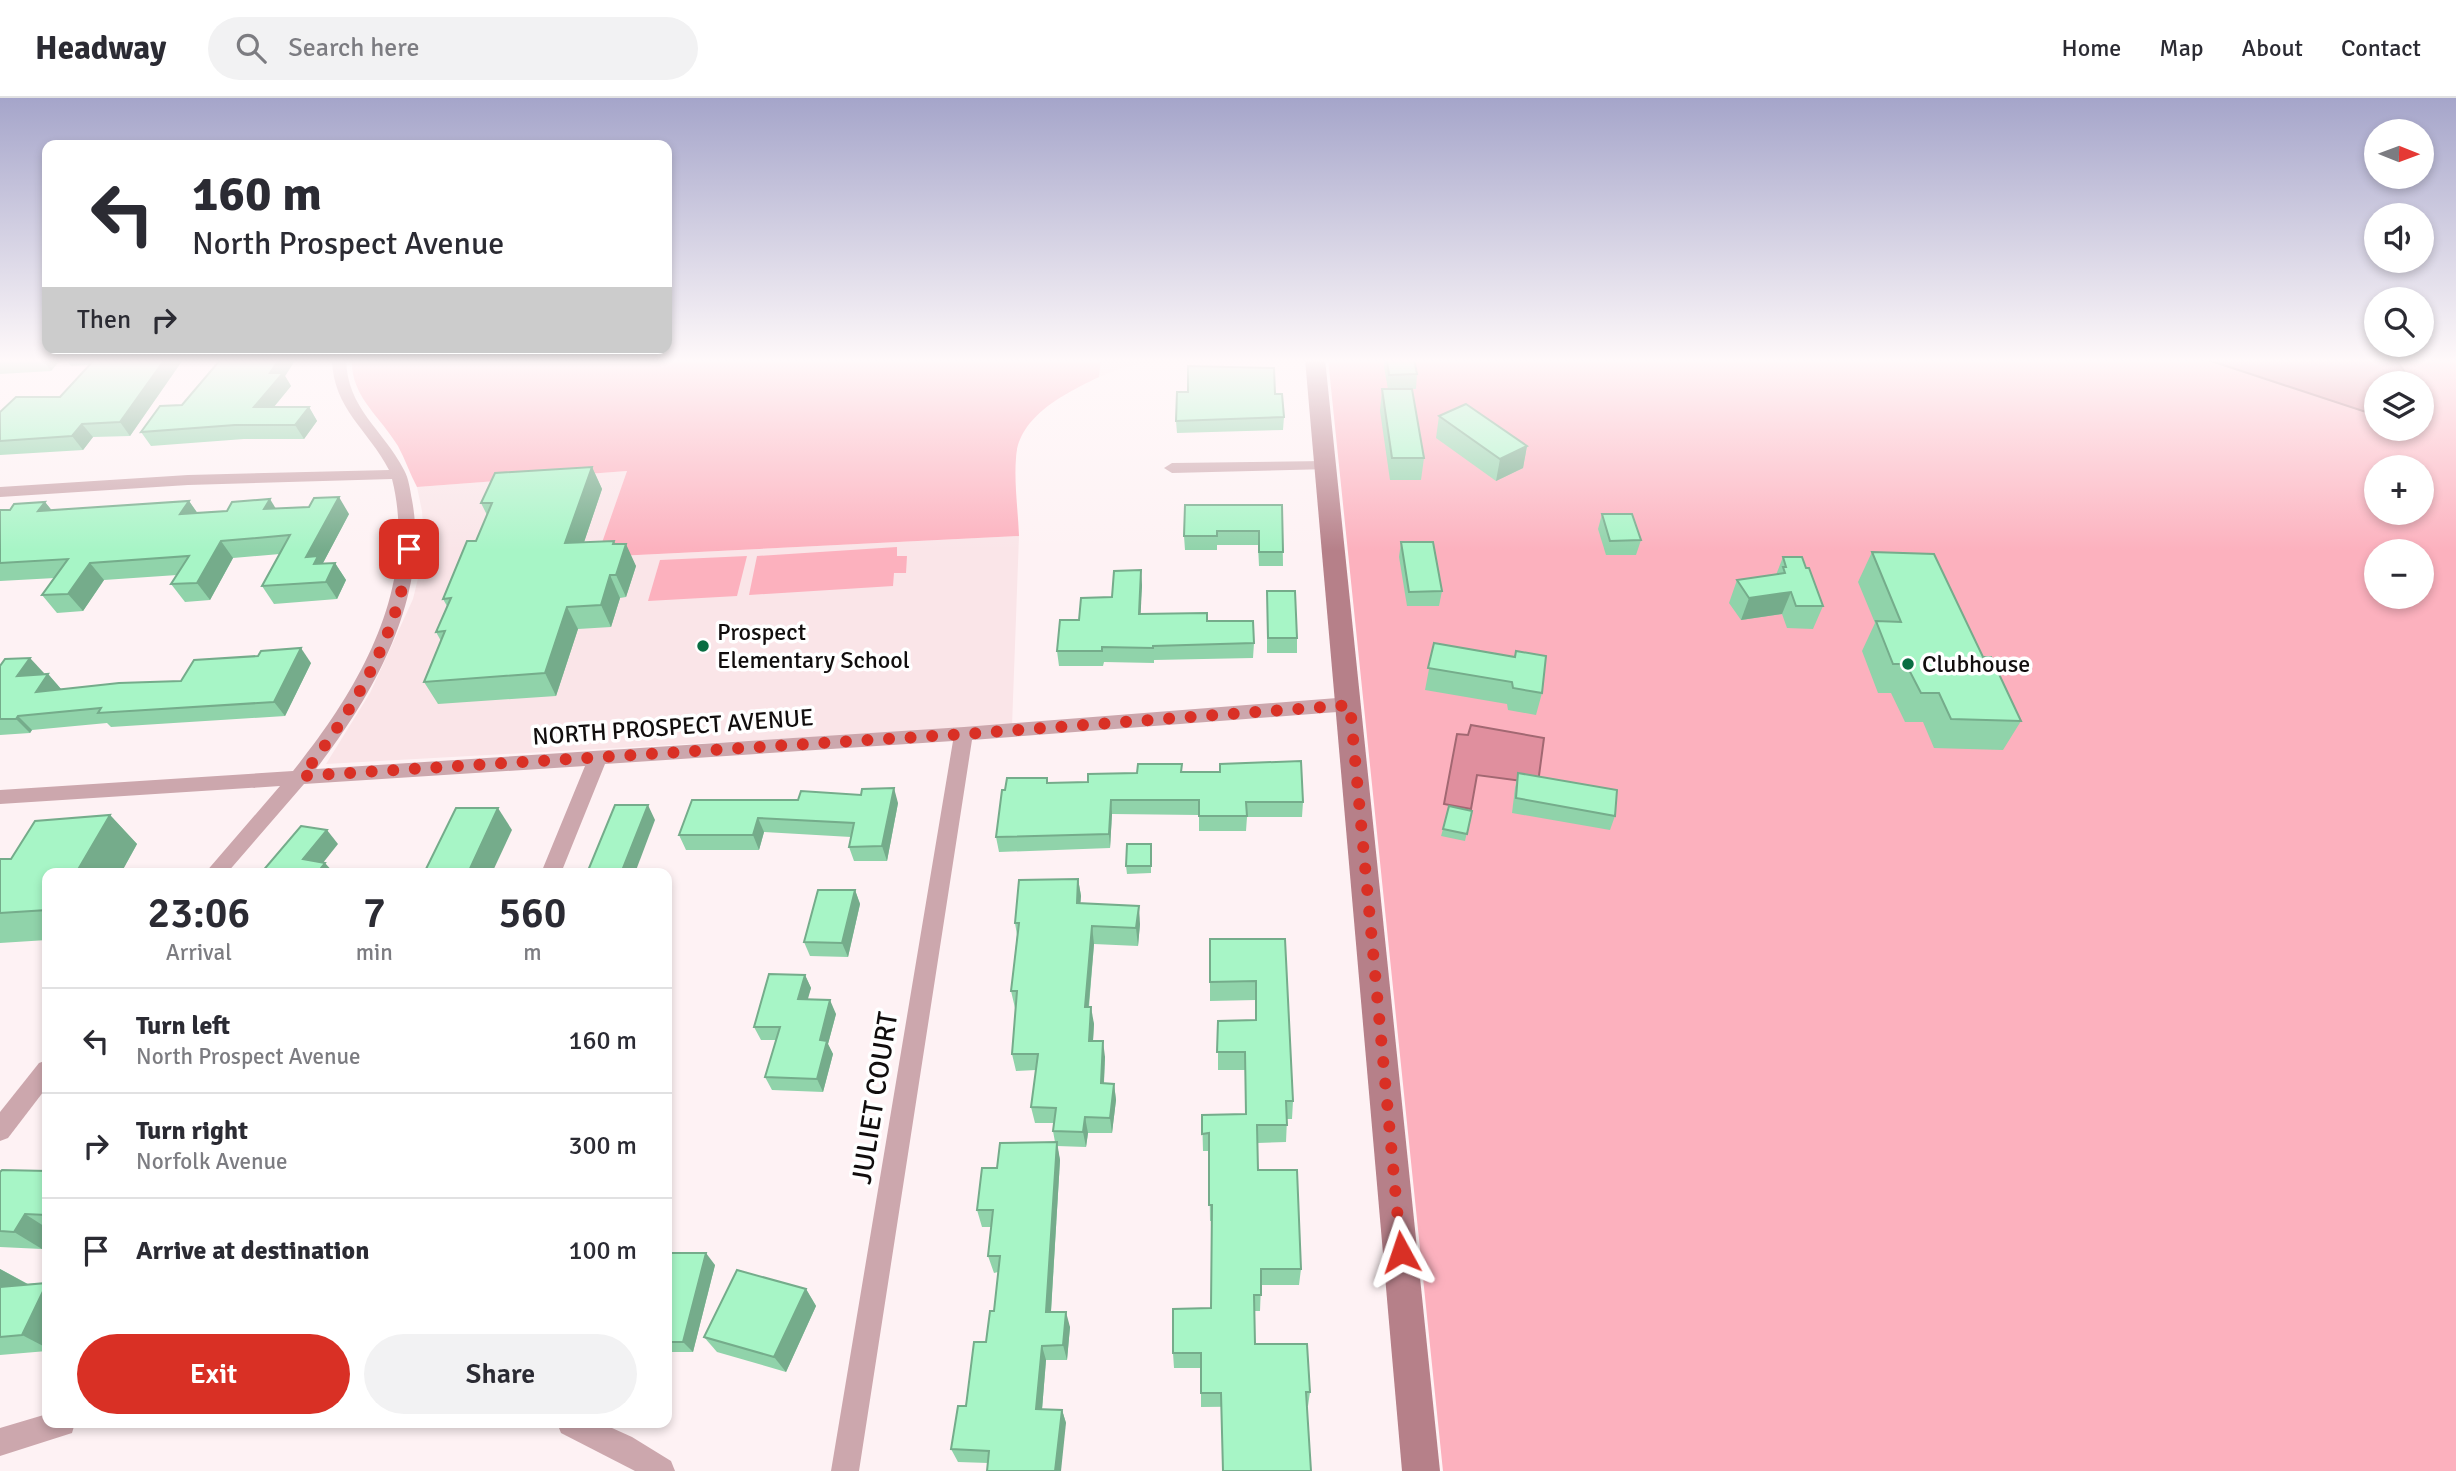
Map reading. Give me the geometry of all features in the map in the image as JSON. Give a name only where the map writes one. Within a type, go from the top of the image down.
[{"type":"main road","points":[[1321,423],[1421,1471]]},
{"type":"street","points":[[219,868],[302,776],[326,745],[369,674],[407,575],[409,522],[398,474],[362,423]]},
{"type":"street","points":[[1172,468],[1325,466]]},
{"type":"street","points":[[0,492],[188,480],[398,474]]},
{"type":"street","name":"NORTH PROSPECT AVENUE","points":[[0,797],[964,734],[1350,705]]},
{"type":"street","name":"JULIET COURT","points":[[845,1471],[964,734]]},
{"type":"street","points":[[553,868],[598,756]]},
{"type":"street","points":[[0,1130],[42,1076]]},
{"type":"street","points":[[0,1442],[46,1428]]},
{"type":"street","points":[[582,1428],[622,1447],[661,1471]]},
{"type":"shaded area","points":[[382,423],[1030,423],[1019,443],[1016,458],[1019,536],[597,557],[627,471],[417,487],[391,435]]},
{"type":"shaded area","points":[[1335,423],[2364,423],[2364,441],[2434,441],[2434,423],[2456,423],[2456,1471],[1443,1471]]},
{"type":"shaded area","name":"Prospect Elementary School","points":[[627,471],[598,557],[1019,536],[1012,726],[326,764],[370,693],[413,599],[425,549],[417,487]]},
{"type":"shaded area","points":[[897,547],[897,556],[907,556],[906,573],[894,573],[893,586],[749,595],[757,556]]},
{"type":"shaded area","points":[[747,556],[737,596],[648,601],[660,560]]},
{"type":"shaded area","points":[[1471,725],[1544,738],[1538,783],[1477,775],[1471,809],[1444,804],[1457,734],[1468,735]]},
{"type":"building","points":[[0,423],[100,423],[82,424],[72,436],[0,441]]},
{"type":"building","points":[[148,423],[296,423],[295,425],[235,425],[141,432]]},
{"type":"building","points":[[1387,423],[1418,423],[1424,458],[1392,458]]},
{"type":"building","points":[[1449,423],[1494,423],[1527,446],[1500,459]]},
{"type":"building","points":[[592,467],[565,543],[614,541],[613,544],[626,544],[616,575],[610,575],[601,605],[567,607],[545,673],[424,682],[445,631],[436,632],[451,598],[443,599],[467,541],[476,541],[492,503],[481,503],[495,473]]},
{"type":"building","points":[[339,497],[306,557],[318,556],[314,564],[335,563],[326,582],[262,586],[290,535],[221,541],[197,583],[171,584],[189,556],[90,563],[68,594],[42,595],[68,559],[0,563],[0,510],[10,510],[14,504],[45,502],[38,511],[189,501],[180,514],[227,511],[232,502],[270,499],[264,509],[309,507],[314,498]]},
{"type":"building","points":[[1185,505],[1282,505],[1283,552],[1259,552],[1259,531],[1217,531],[1217,536],[1184,536]]},
{"type":"building","points":[[1602,514],[1632,514],[1641,540],[1610,541]]},
{"type":"building","points":[[1401,542],[1433,542],[1442,591],[1409,592]]},
{"type":"building","points":[[1872,552],[1934,554],[1983,657],[1991,657],[2021,721],[1951,719],[1939,693],[1921,693],[1906,664],[1893,664],[1876,621],[1901,622]]},
{"type":"building","points":[[1783,557],[1802,557],[1806,568],[1809,568],[1823,606],[1796,606],[1791,592],[1749,598],[1737,580],[1785,573]]},
{"type":"building","points":[[1141,570],[1139,614],[1207,613],[1207,621],[1253,621],[1254,643],[1153,648],[1102,647],[1102,651],[1057,651],[1060,620],[1079,620],[1081,598],[1112,597],[1114,571]]},
{"type":"building","points":[[1267,591],[1295,591],[1297,638],[1268,638]]},
{"type":"building","points":[[1434,643],[1515,657],[1516,651],[1546,656],[1542,693],[1513,688],[1512,682],[1428,668]]},
{"type":"building","points":[[301,648],[274,702],[98,713],[101,708],[0,719],[0,666],[5,659],[30,658],[17,676],[48,674],[36,692],[119,683],[181,681],[194,660],[258,656],[261,651]]},
{"type":"building","points":[[1301,761],[1303,802],[1246,802],[1247,816],[1199,816],[1199,800],[1111,800],[1109,834],[996,837],[1002,790],[1005,790],[1007,778],[1047,778],[1047,783],[1088,782],[1088,774],[1137,773],[1138,764],[1182,764],[1181,772],[1220,772],[1220,764]]},
{"type":"building","points":[[1518,773],[1617,790],[1615,816],[1516,798]]},
{"type":"building","points":[[894,788],[882,846],[849,847],[854,823],[758,818],[753,835],[679,835],[692,800],[798,800],[801,791],[861,795],[862,789]]},
{"type":"building","points":[[615,805],[648,805],[623,868],[589,868]]},
{"type":"building","points":[[1449,806],[1472,811],[1467,834],[1443,829]]},
{"type":"building","points":[[456,808],[498,808],[470,868],[426,868]]},
{"type":"building","points":[[110,815],[79,868],[42,868],[42,910],[0,913],[0,859],[11,859],[35,821]]},
{"type":"building","points":[[301,826],[327,830],[303,859],[325,863],[321,868],[265,868]]},
{"type":"building","points":[[1127,844],[1151,844],[1151,866],[1126,866]]},
{"type":"building","points":[[1078,879],[1077,903],[1139,906],[1136,928],[1092,926],[1085,1007],[1091,1007],[1089,1041],[1103,1041],[1101,1083],[1114,1084],[1110,1118],[1085,1117],[1083,1132],[1053,1131],[1056,1108],[1031,1107],[1038,1054],[1012,1054],[1017,991],[1011,991],[1019,923],[1015,923],[1019,880]]},
{"type":"building","points":[[818,890],[855,890],[842,943],[804,942]]},
{"type":"building","points":[[1210,939],[1285,939],[1293,1101],[1286,1101],[1287,1125],[1257,1125],[1258,1170],[1297,1170],[1301,1269],[1261,1269],[1261,1295],[1254,1295],[1255,1344],[1307,1344],[1310,1392],[1306,1392],[1311,1471],[1223,1471],[1221,1393],[1201,1393],[1201,1353],[1173,1353],[1173,1309],[1211,1308],[1212,1205],[1209,1205],[1209,1133],[1202,1134],[1202,1115],[1246,1114],[1245,1052],[1217,1052],[1218,1021],[1256,1020],[1256,981],[1210,982]]},
{"type":"building","points":[[769,974],[805,975],[798,999],[830,1000],[820,1040],[827,1041],[817,1079],[765,1077],[780,1027],[754,1027]]},
{"type":"building","points":[[1057,1142],[1046,1312],[1066,1312],[1063,1345],[1042,1346],[1036,1409],[1062,1410],[1055,1471],[987,1471],[989,1451],[951,1449],[958,1406],[966,1406],[974,1342],[986,1342],[990,1311],[994,1311],[1000,1256],[988,1256],[993,1210],[977,1210],[982,1168],[997,1168],[1000,1143]]},
{"type":"building","points":[[42,1171],[42,1215],[25,1214],[14,1232],[0,1231],[0,1172]]},
{"type":"building","points":[[672,1253],[706,1253],[683,1342],[672,1342]]},
{"type":"building","points":[[737,1270],[806,1289],[774,1357],[704,1337]]},
{"type":"building","points":[[42,1283],[42,1293],[22,1335],[0,1337],[0,1287]]},
{"type":"place","name":"Prospect Elementary School","points":[[703,646]]},
{"type":"place","name":"Clubhouse","points":[[1908,664]]},
{"type":"route","points":[[409,549],[407,575],[382,647],[348,712],[302,776],[964,734],[1350,705],[1401,1252]]}]
